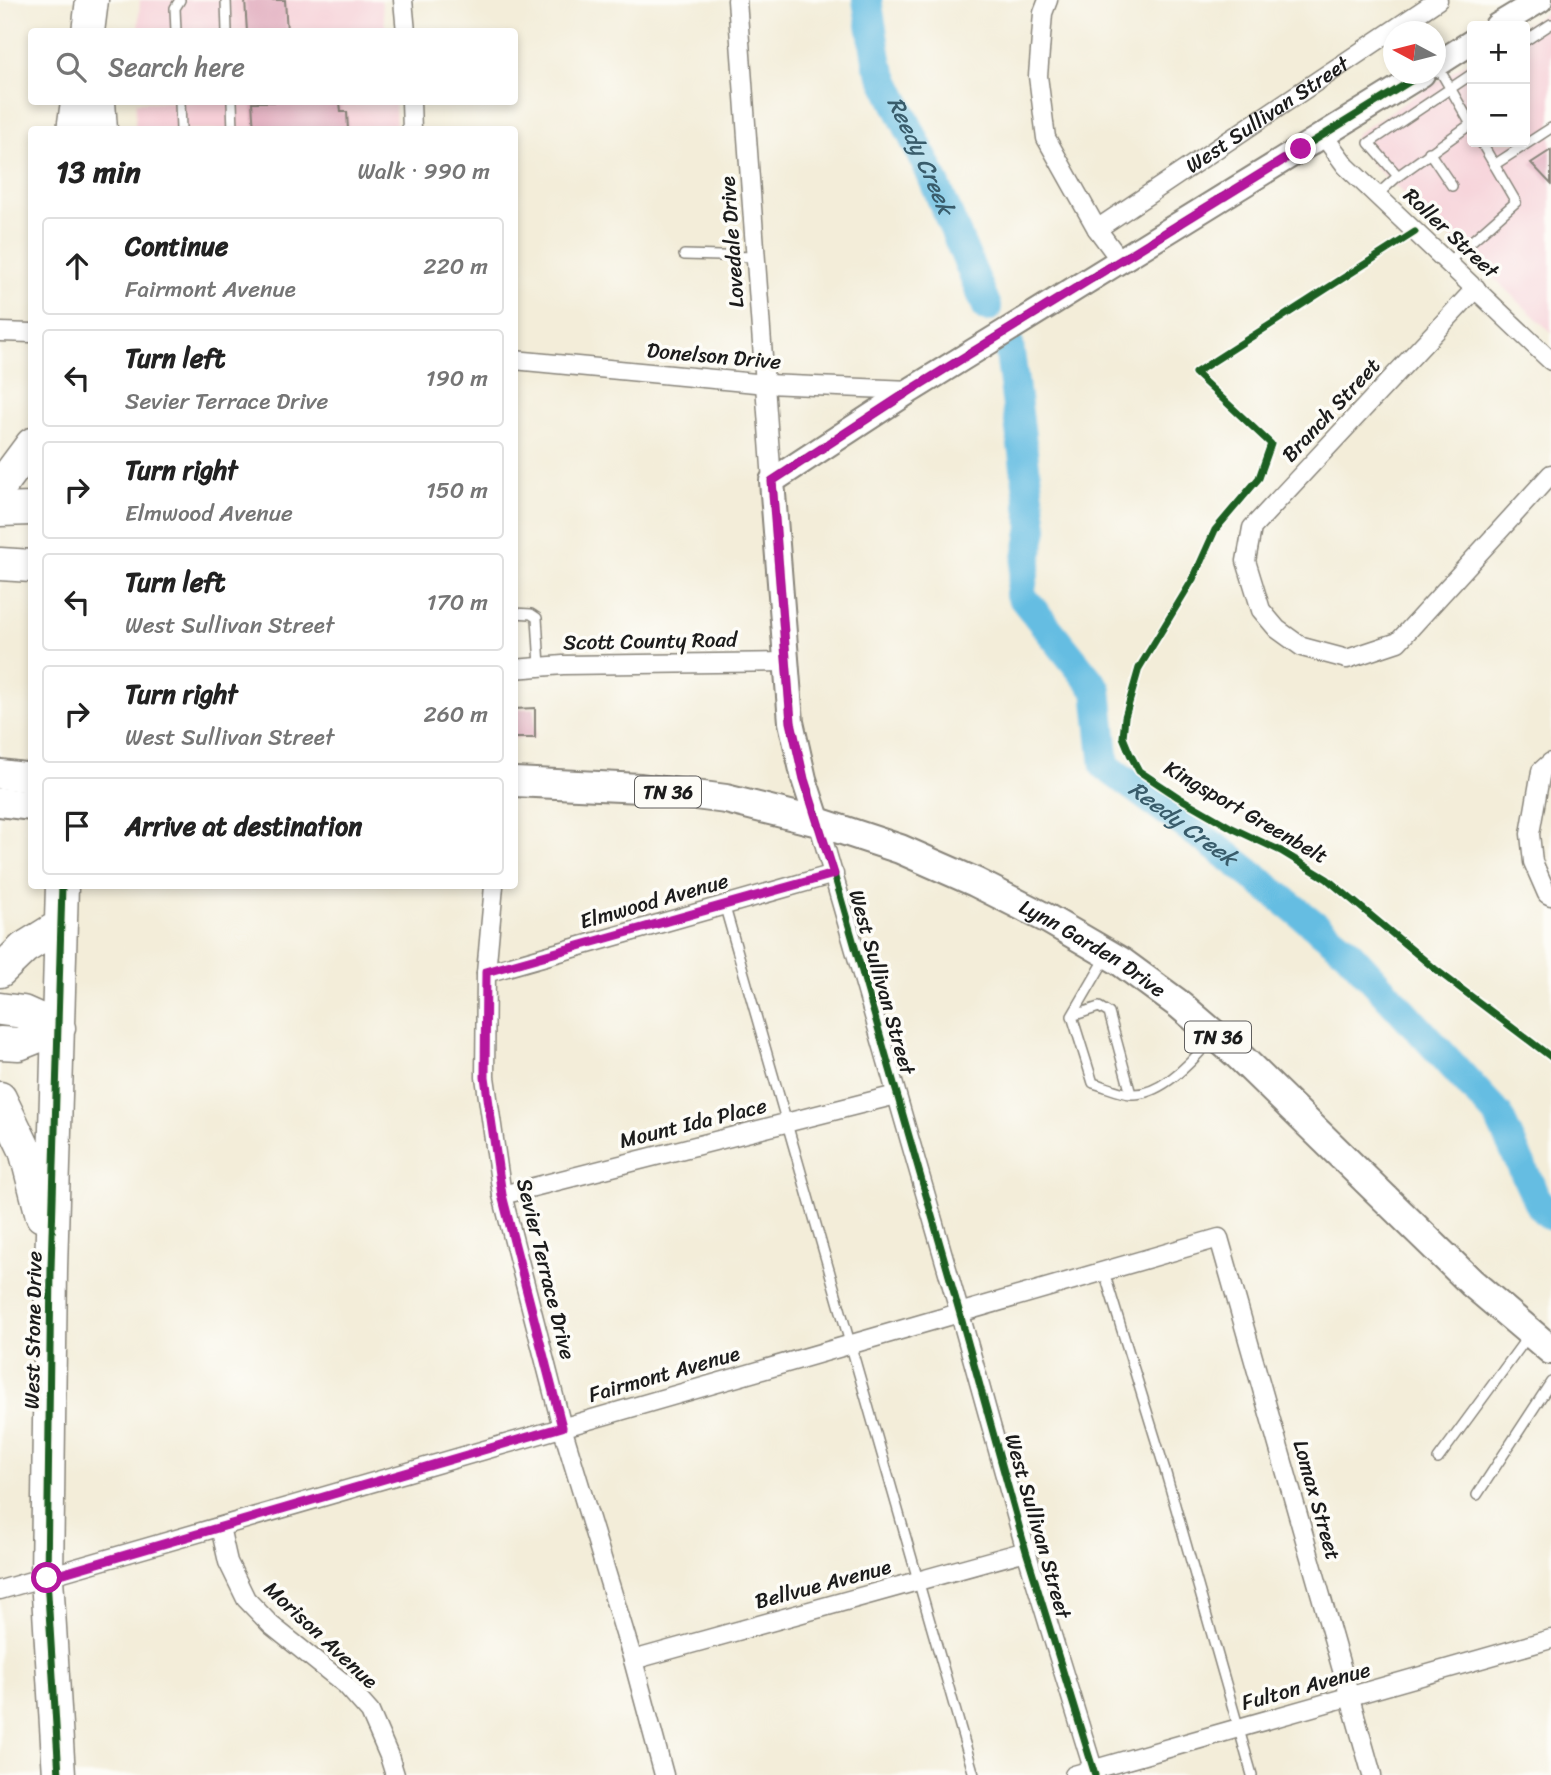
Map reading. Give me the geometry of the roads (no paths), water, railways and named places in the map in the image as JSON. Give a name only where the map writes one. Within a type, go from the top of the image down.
[{"type":"highway","points":[[74,126],[77,105]]},
{"type":"highway","points":[[99,105],[101,126]]},
{"type":"highway","points":[[0,487],[28,449]]},
{"type":"highway","points":[[0,510],[28,509]]},
{"type":"highway","points":[[0,564],[28,566]]},
{"type":"highway","name":"West Stone Drive","points":[[60,1775],[47,1578],[51,1269],[62,889]]},
{"type":"highway","points":[[0,971],[24,948],[61,925]]},
{"type":"highway","points":[[0,1009],[23,1012],[59,1028]]},
{"type":"highway","points":[[0,1043],[19,1044],[59,1028]]},
{"type":"highway","points":[[0,1098],[25,1150],[41,1209],[51,1269]]},
{"type":"main road","points":[[0,774],[28,778]]},
{"type":"main road","name":"Lynn Garden Drive","points":[[518,782],[641,788],[726,799],[818,822],[900,849],[975,882],[1048,919],[1108,954],[1180,1005],[1215,1035],[1472,1283],[1540,1342]]},
{"type":"main road","points":[[0,802],[28,806]]},
{"type":"street","points":[[403,0],[406,28]]},
{"type":"street","name":"Lovedale Drive","points":[[737,0],[772,481]]},
{"type":"street","points":[[1048,0],[1043,13],[1038,76],[1046,138],[1097,229],[1120,260]]},
{"type":"street","name":"West Sullivan Street","points":[[1097,229],[1437,0]]},
{"type":"street","points":[[1505,21],[1539,0]]},
{"type":"street","points":[[1446,58],[1467,45]]},
{"type":"street","name":"West Sullivan Street","points":[[1094,1772],[1026,1551],[834,874],[804,779],[791,722],[772,481],[911,390],[1406,84]]},
{"type":"street","points":[[411,105],[412,126]]},
{"type":"street","name":"Roller Street","points":[[1323,135],[1346,166],[1551,361]]},
{"type":"street","name":"Branch Street","points":[[1476,288],[1252,528],[1246,561],[1261,610],[1278,629],[1302,647],[1347,659],[1398,642],[1551,474]]},
{"type":"street","points":[[0,332],[28,333]]},
{"type":"street","name":"Donelson Drive","points":[[518,360],[765,384],[911,390]]},
{"type":"street","name":"Scott County Road","points":[[518,668],[787,662]]},
{"type":"street","points":[[1551,762],[1541,772],[1530,834],[1533,862],[1547,894],[1551,896]]},
{"type":"street","name":"Elmwood Avenue","points":[[486,972],[834,874]]},
{"type":"street","name":"Sevier Terrace Drive","points":[[494,889],[486,972],[485,1077],[502,1195],[562,1427],[633,1660],[664,1775]]},
{"type":"street","name":"Mount Ida Place","points":[[502,1195],[896,1095]]},
{"type":"street","name":"Fairmont Avenue","points":[[0,1590],[1219,1238]]},
{"type":"street","name":"Lomax Street","points":[[1219,1238],[1372,1775]]},
{"type":"street","name":"Morison Avenue","points":[[220,1527],[228,1562],[247,1599],[271,1625],[346,1685],[370,1713],[395,1775]]},
{"type":"street","name":"Bellvue Avenue","points":[[633,1660],[1026,1551]]},
{"type":"street","name":"Fulton Avenue","points":[[1074,1775],[1094,1772],[1551,1640]]},
{"type":"lane","points":[[176,28],[175,8],[180,0]]},
{"type":"lane","points":[[226,0],[227,28]]},
{"type":"lane","points":[[1530,38],[1551,24]]},
{"type":"lane","points":[[1398,176],[1369,143],[1467,77]]},
{"type":"lane","points":[[1446,81],[1467,118]]},
{"type":"lane","points":[[180,105],[181,126]]},
{"type":"lane","points":[[232,105],[233,126]]},
{"type":"lane","points":[[1377,195],[1429,152],[1467,128]]},
{"type":"lane","points":[[1494,165],[1551,128]]},
{"type":"lane","points":[[1448,262],[1516,202],[1484,147]]},
{"type":"lane","points":[[1429,152],[1452,186]]},
{"type":"lane","points":[[684,255],[756,257]]},
{"type":"lane","points":[[518,613],[530,614],[537,618],[540,666]]},
{"type":"lane","points":[[724,904],[974,1775]]},
{"type":"lane","points":[[1108,954],[1072,1016],[1093,1083],[1131,1094],[1153,1090],[1194,1060],[1215,1035]]},
{"type":"lane","points":[[1072,1016],[1099,1007],[1109,1013],[1131,1094]]},
{"type":"lane","points":[[1104,1272],[1165,1470],[1252,1775]]},
{"type":"lane","points":[[1438,1459],[1540,1342]]},
{"type":"lane","points":[[1477,1495],[1551,1382]]},
{"type":"waterway","name":"Reedy Creek","points":[[867,0],[878,65],[931,174],[987,307]]},
{"type":"waterway","name":"Reedy Creek","points":[[1009,345],[1033,528],[1020,594],[1097,690],[1105,766],[1228,856],[1346,950],[1498,1115],[1539,1204],[1551,1216]]}]
